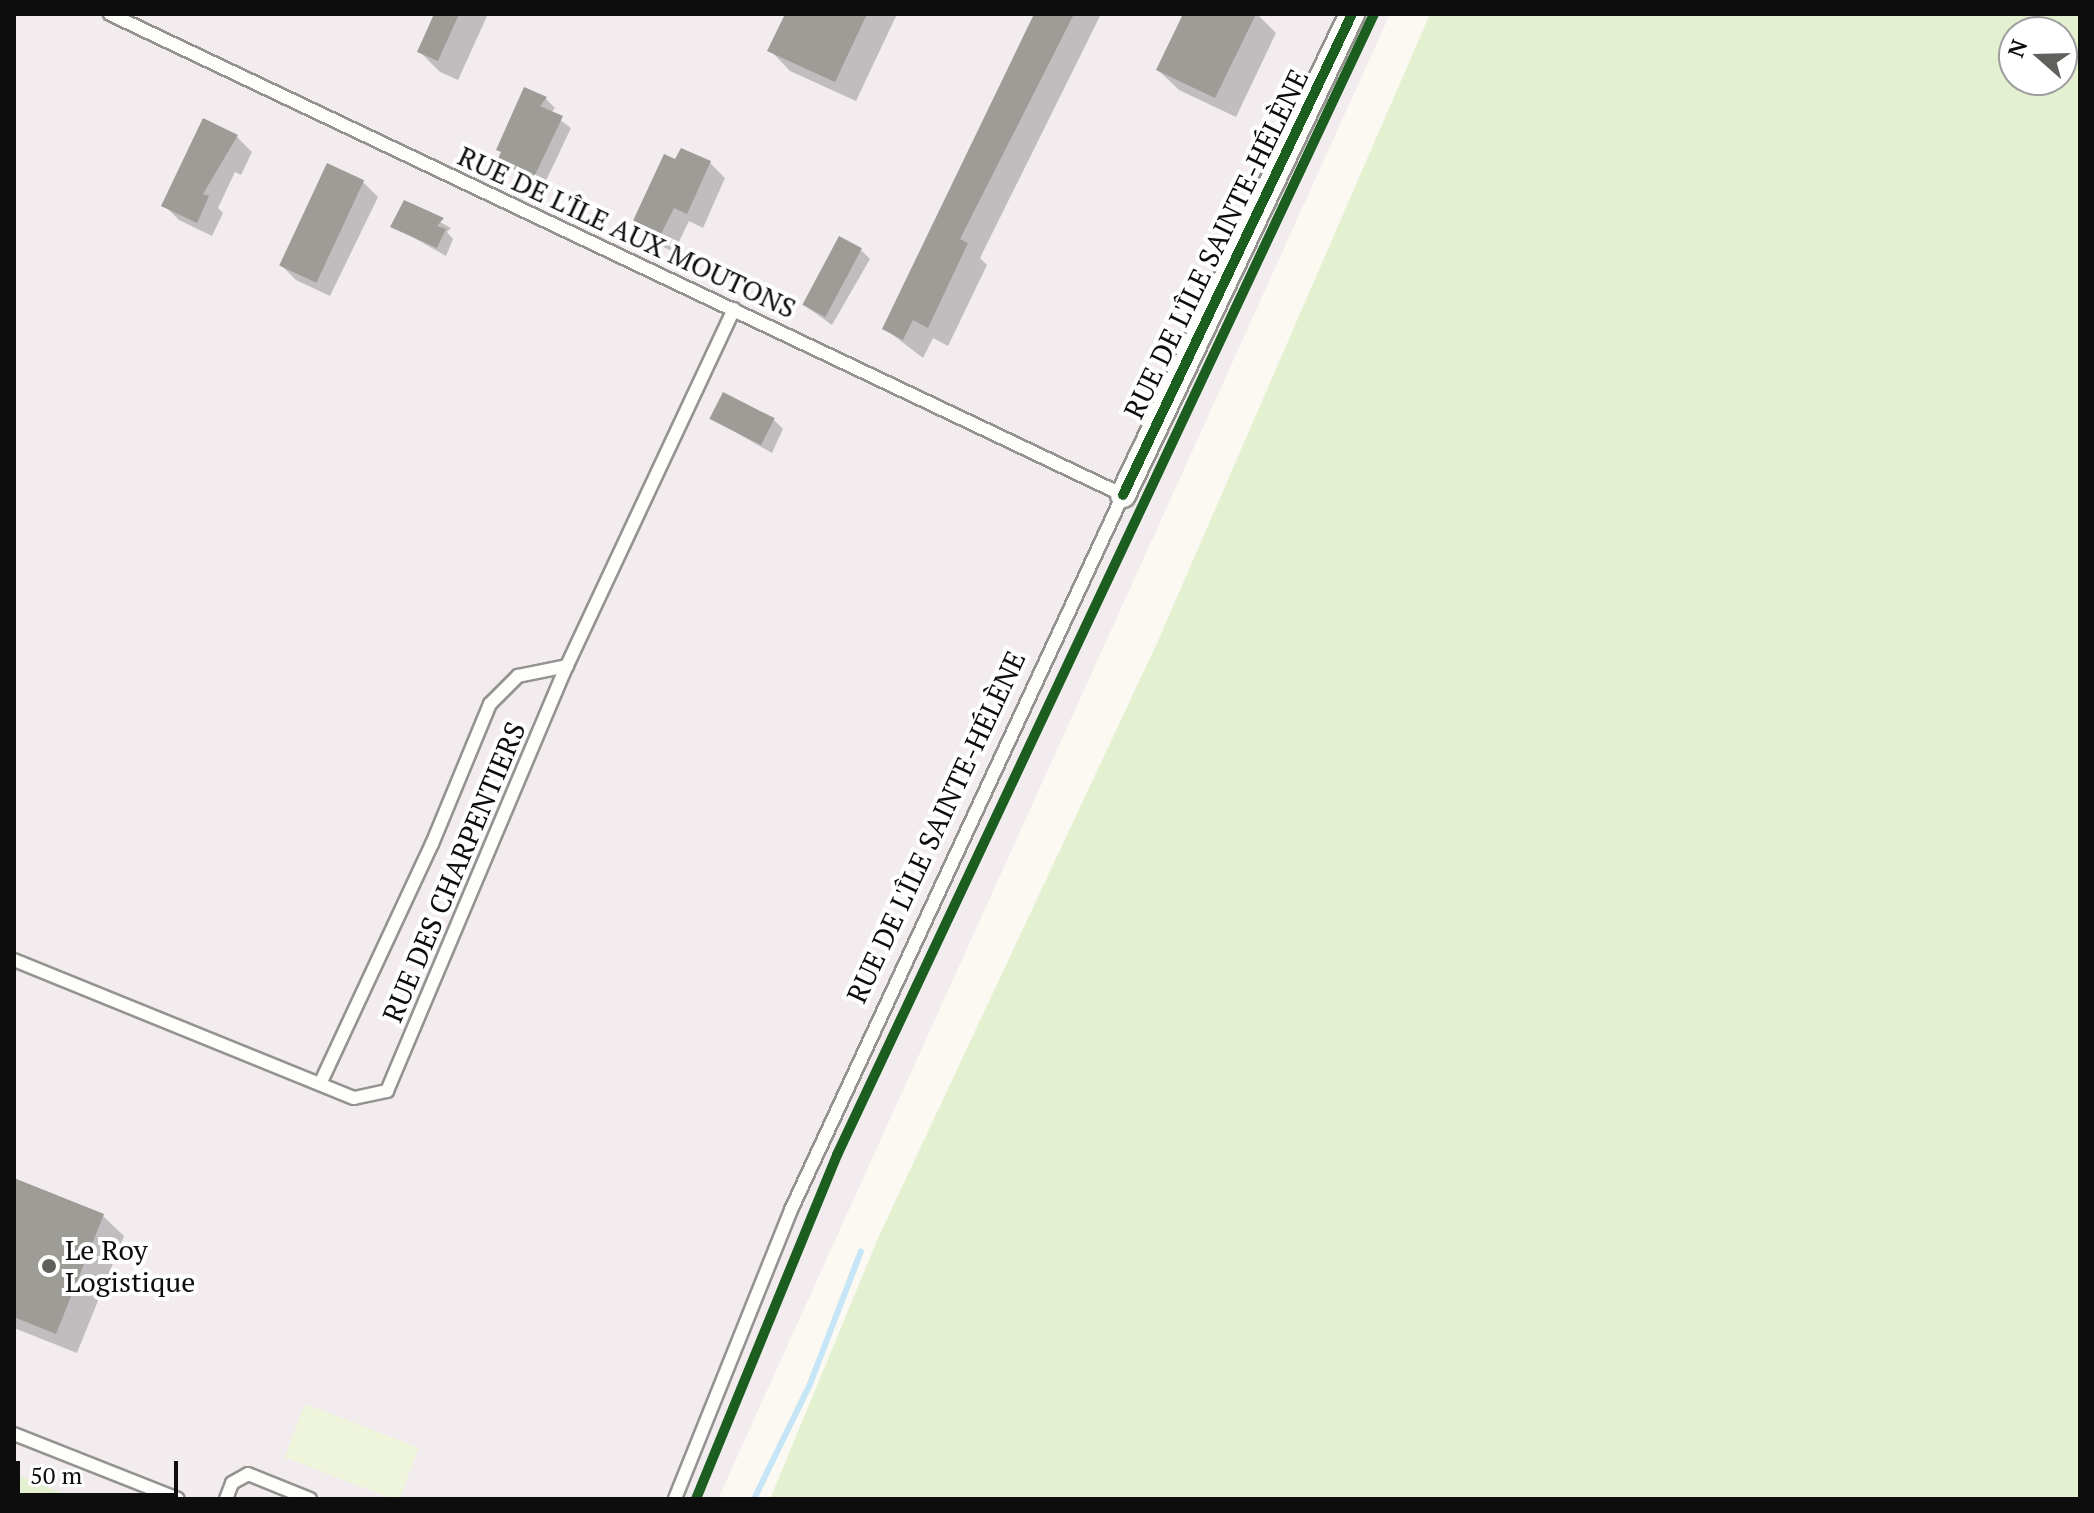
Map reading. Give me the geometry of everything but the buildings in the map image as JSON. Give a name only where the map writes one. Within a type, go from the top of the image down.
[{"type":"street","name":"RUE DE L'ÎLE SAINTE-HÉLÈNE","points":[[1123,495],[1352,14]]},
{"type":"lane","name":"RUE DE L'ÎLE AUX MOUTONS","points":[[110,14],[1123,495]]},
{"type":"lane","name":"RUE DES CHARPENTIERS","points":[[14,960],[354,1098],[387,1091],[567,666],[734,309]]},
{"type":"lane","name":"RUE DE L'ÎLE SAINTE-HÉLÈNE","points":[[675,1499],[791,1210],[1123,495]]},
{"type":"lane","points":[[320,1084],[432,844],[490,704],[518,676],[567,666]]},
{"type":"lane","points":[[14,1434],[178,1499]]},
{"type":"lane","points":[[226,1499],[232,1483],[248,1474],[310,1499]]},
{"type":"shaded area","points":[[14,14],[1390,14],[718,1499],[79,1499],[14,1474]]},
{"type":"green space","points":[[1430,14],[2080,14],[2080,1499],[770,1499],[879,1236],[1158,641]]},
{"type":"green space","points":[[305,1404],[419,1448],[399,1499],[285,1457]]},
{"type":"green space","points":[[14,1474],[79,1499],[14,1499]]},
{"type":"waterway","points":[[754,1499],[810,1384],[861,1251]]},
{"type":"cycle path","points":[[1123,495],[1352,14]]},
{"type":"cycle path","points":[[696,1499],[837,1155],[1374,14]]},
{"type":"place","name":"Le Roy Logistique","points":[[49,1266]]}]
